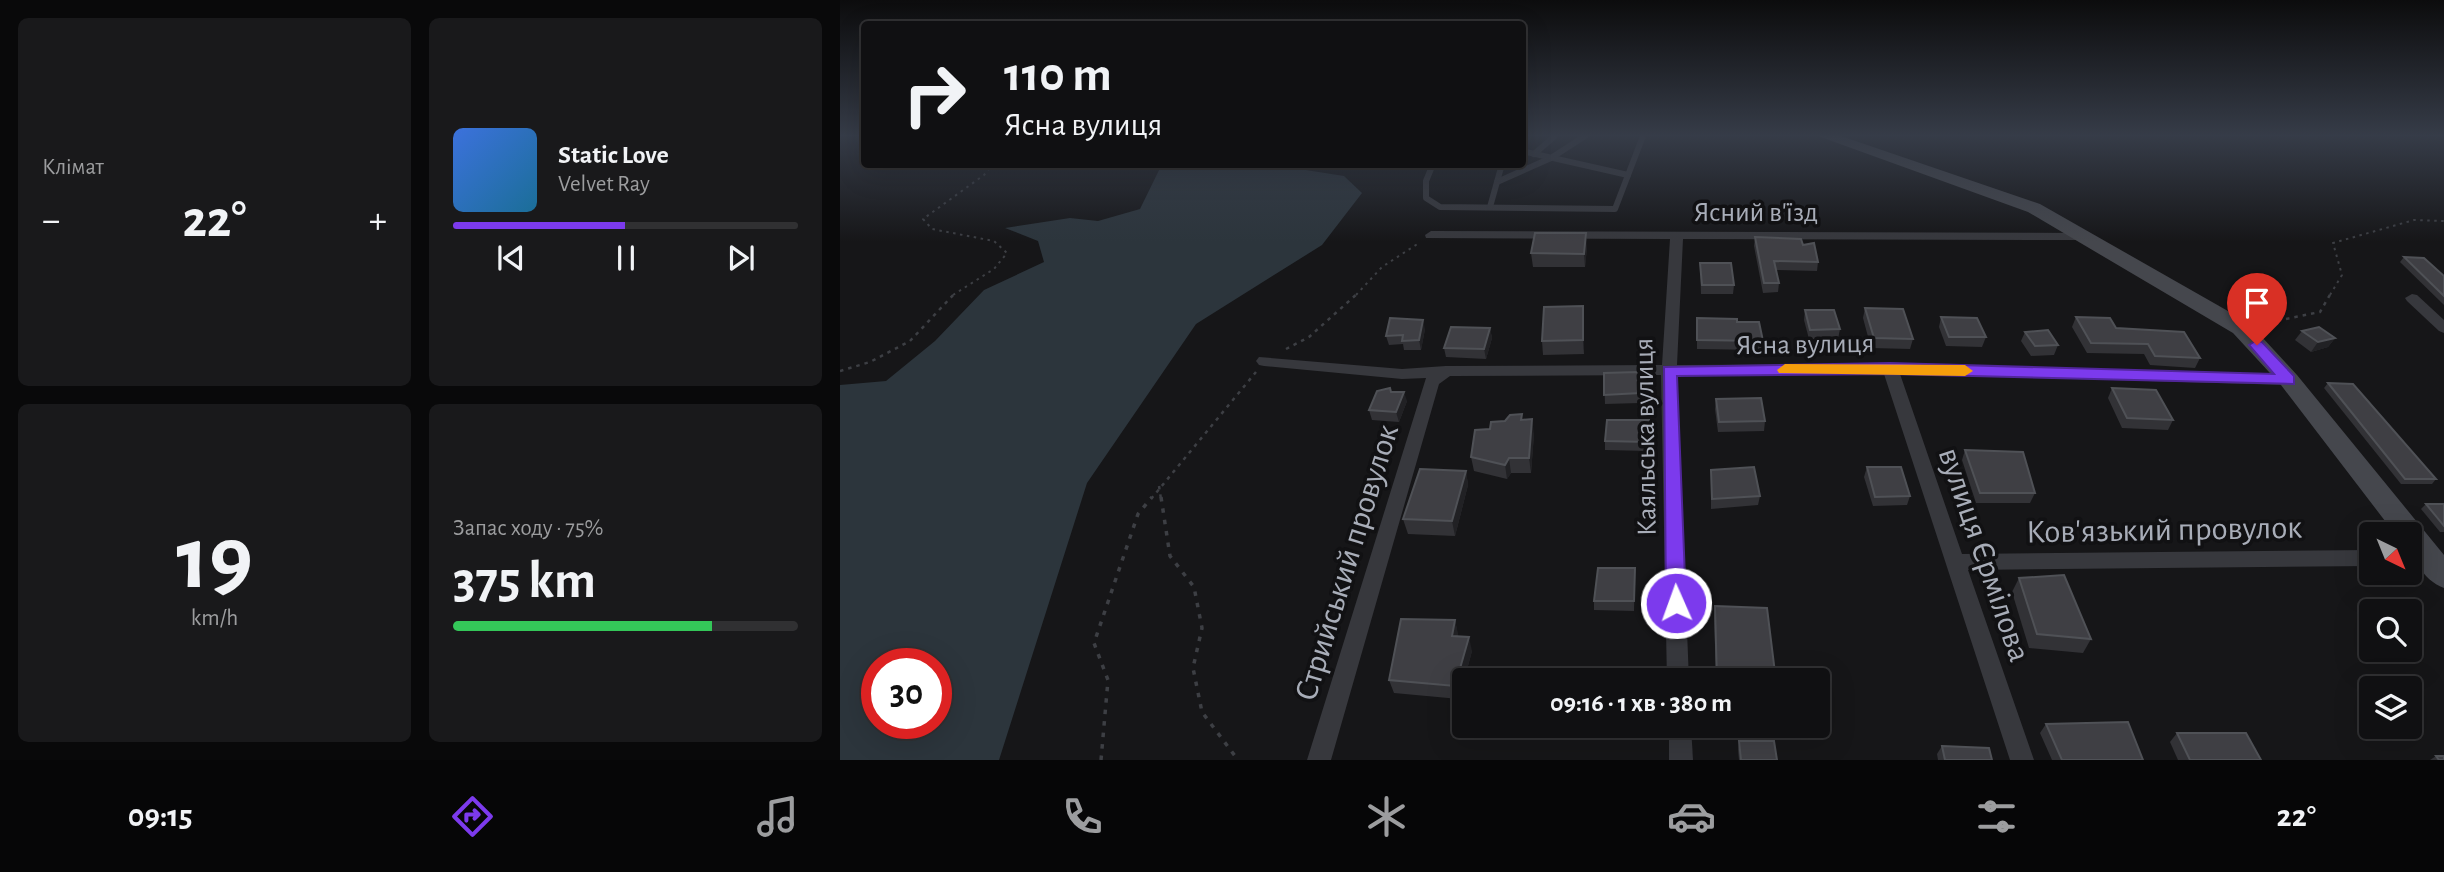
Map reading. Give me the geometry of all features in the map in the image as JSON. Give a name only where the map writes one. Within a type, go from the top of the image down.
[{"type":"street","points":[[1928,171],[2034,208],[2241,328],[2289,380],[2428,564]]},
{"type":"street","name":"Ясний в'їзд","points":[[1431,235],[2081,236]]},
{"type":"street","name":"Каяльська вулиця","points":[[1677,235],[1669,371],[1678,668]]},
{"type":"street","points":[[2412,298],[2444,328]]},
{"type":"street","name":"Ясна вулиця","points":[[1264,361],[1440,376],[1890,369],[2289,380]]},
{"type":"street","name":"вулиця Єрмілова","points":[[1890,369],[2022,760]]},
{"type":"street","name":"Стрийський провулок","points":[[1319,760],[1440,376]]},
{"type":"street","name":"Ков'язький провулок","points":[[1957,562],[2359,558]]},
{"type":"street","points":[[1680,738],[1681,760]]},
{"type":"lane","points":[[1430,171],[1426,181],[1426,198],[1432,204],[1615,209],[1629,171]]},
{"type":"lane","points":[[1490,207],[1500,171]]},
{"type":"lane","points":[[1497,182],[1521,171]]},
{"type":"lane","points":[[1612,171],[1628,175]]},
{"type":"path","points":[[840,372],[870,362],[910,341],[956,292],[994,269],[1007,253],[994,241],[932,229],[923,219],[987,171]]},
{"type":"path","points":[[2241,328],[2320,312],[2342,275],[2333,243],[2414,220],[2444,222]]},
{"type":"path","points":[[1101,760],[1108,680],[1094,643],[1138,514],[1159,486],[1225,412],[1264,361],[1309,337],[1348,304],[1382,267],[1431,235]]},
{"type":"path","points":[[1159,486],[1170,556],[1194,587],[1202,628],[1193,668],[1202,712],[1238,760]]},
{"type":"shaded area","points":[[1158,171],[1315,171],[1344,176],[1362,193],[1322,245],[1196,324],[1087,483],[999,760],[840,760],[840,385],[886,381],[935,341],[984,290],[1044,262],[1038,241],[1005,228],[1070,218],[1098,221],[1140,209]]},
{"type":"building","points":[[1535,233],[1586,233],[1584,254],[1531,253]]},
{"type":"building","points":[[1755,237],[1801,239],[1803,245],[1814,243],[1818,262],[1774,261],[1779,283],[1764,283]]},
{"type":"building","points":[[2404,257],[2424,258],[2444,276],[2444,296]]},
{"type":"building","points":[[1700,263],[1731,263],[1734,285],[1702,285]]},
{"type":"building","points":[[1583,306],[1583,340],[1542,341],[1544,307]]},
{"type":"building","points":[[1865,308],[1903,309],[1913,339],[1874,338]]},
{"type":"building","points":[[1805,310],[1834,310],[1840,329],[1810,330]]},
{"type":"building","points":[[1941,317],[1977,318],[1986,337],[1949,337]]},
{"type":"building","points":[[2076,317],[2110,318],[2116,328],[2184,332],[2200,358],[2155,356],[2148,344],[2091,343]]},
{"type":"building","points":[[1390,318],[1423,320],[1419,340],[1402,341],[1403,335],[1386,336]]},
{"type":"building","points":[[1697,318],[1759,322],[1763,341],[1697,340]]},
{"type":"building","points":[[1451,327],[1490,328],[1484,349],[1444,348]]},
{"type":"building","points":[[2319,327],[2335,338],[2318,342],[2302,331]]},
{"type":"building","points":[[2048,330],[2058,345],[2035,346],[2025,332]]},
{"type":"building","points":[[1638,372],[1640,393],[1604,395],[1604,373]]},
{"type":"building","points":[[2328,383],[2353,384],[2436,479],[2405,479]]},
{"type":"building","points":[[1390,388],[1391,392],[1404,392],[1396,412],[1369,410],[1377,391]]},
{"type":"building","points":[[2112,388],[2156,390],[2173,420],[2127,418]]},
{"type":"building","points":[[1761,398],[1765,421],[1719,422],[1716,399]]},
{"type":"building","points":[[1522,414],[1521,420],[1532,419],[1529,458],[1509,458],[1505,465],[1471,457],[1475,430],[1490,429],[1491,422],[1505,421],[1510,415]]},
{"type":"building","points":[[1607,420],[1649,420],[1648,442],[1605,441]]},
{"type":"building","points":[[1965,450],[2023,452],[2035,493],[1980,493]]},
{"type":"building","points":[[1754,467],[1760,496],[1712,499],[1711,470]]},
{"type":"building","points":[[1867,467],[1901,467],[1910,496],[1875,497]]},
{"type":"building","points":[[1420,469],[1466,471],[1452,521],[1403,519]]},
{"type":"building","points":[[2426,504],[2444,504],[2444,526]]},
{"type":"building","points":[[1598,568],[1635,568],[1634,601],[1594,601]]},
{"type":"building","points":[[2064,575],[2091,639],[2037,634],[2019,578]]},
{"type":"building","points":[[1715,606],[1767,608],[1774,668],[1717,668]]},
{"type":"building","points":[[1401,619],[1455,620],[1452,636],[1469,637],[1460,668],[1452,668],[1452,686],[1389,680]]},
{"type":"building","points":[[2128,722],[2143,760],[2062,760],[2046,724]]},
{"type":"building","points":[[2177,733],[2246,733],[2261,760],[2190,760]]},
{"type":"building","points":[[1739,741],[1774,741],[1777,760],[1741,760]]},
{"type":"building","points":[[1942,746],[1989,748],[1992,760],[1945,760]]},
{"type":"slow traffic","points":[[1785,370],[1965,371]]},
{"type":"route","points":[[1676,603],[1669,371],[1890,369],[2289,380],[2257,345]]}]
